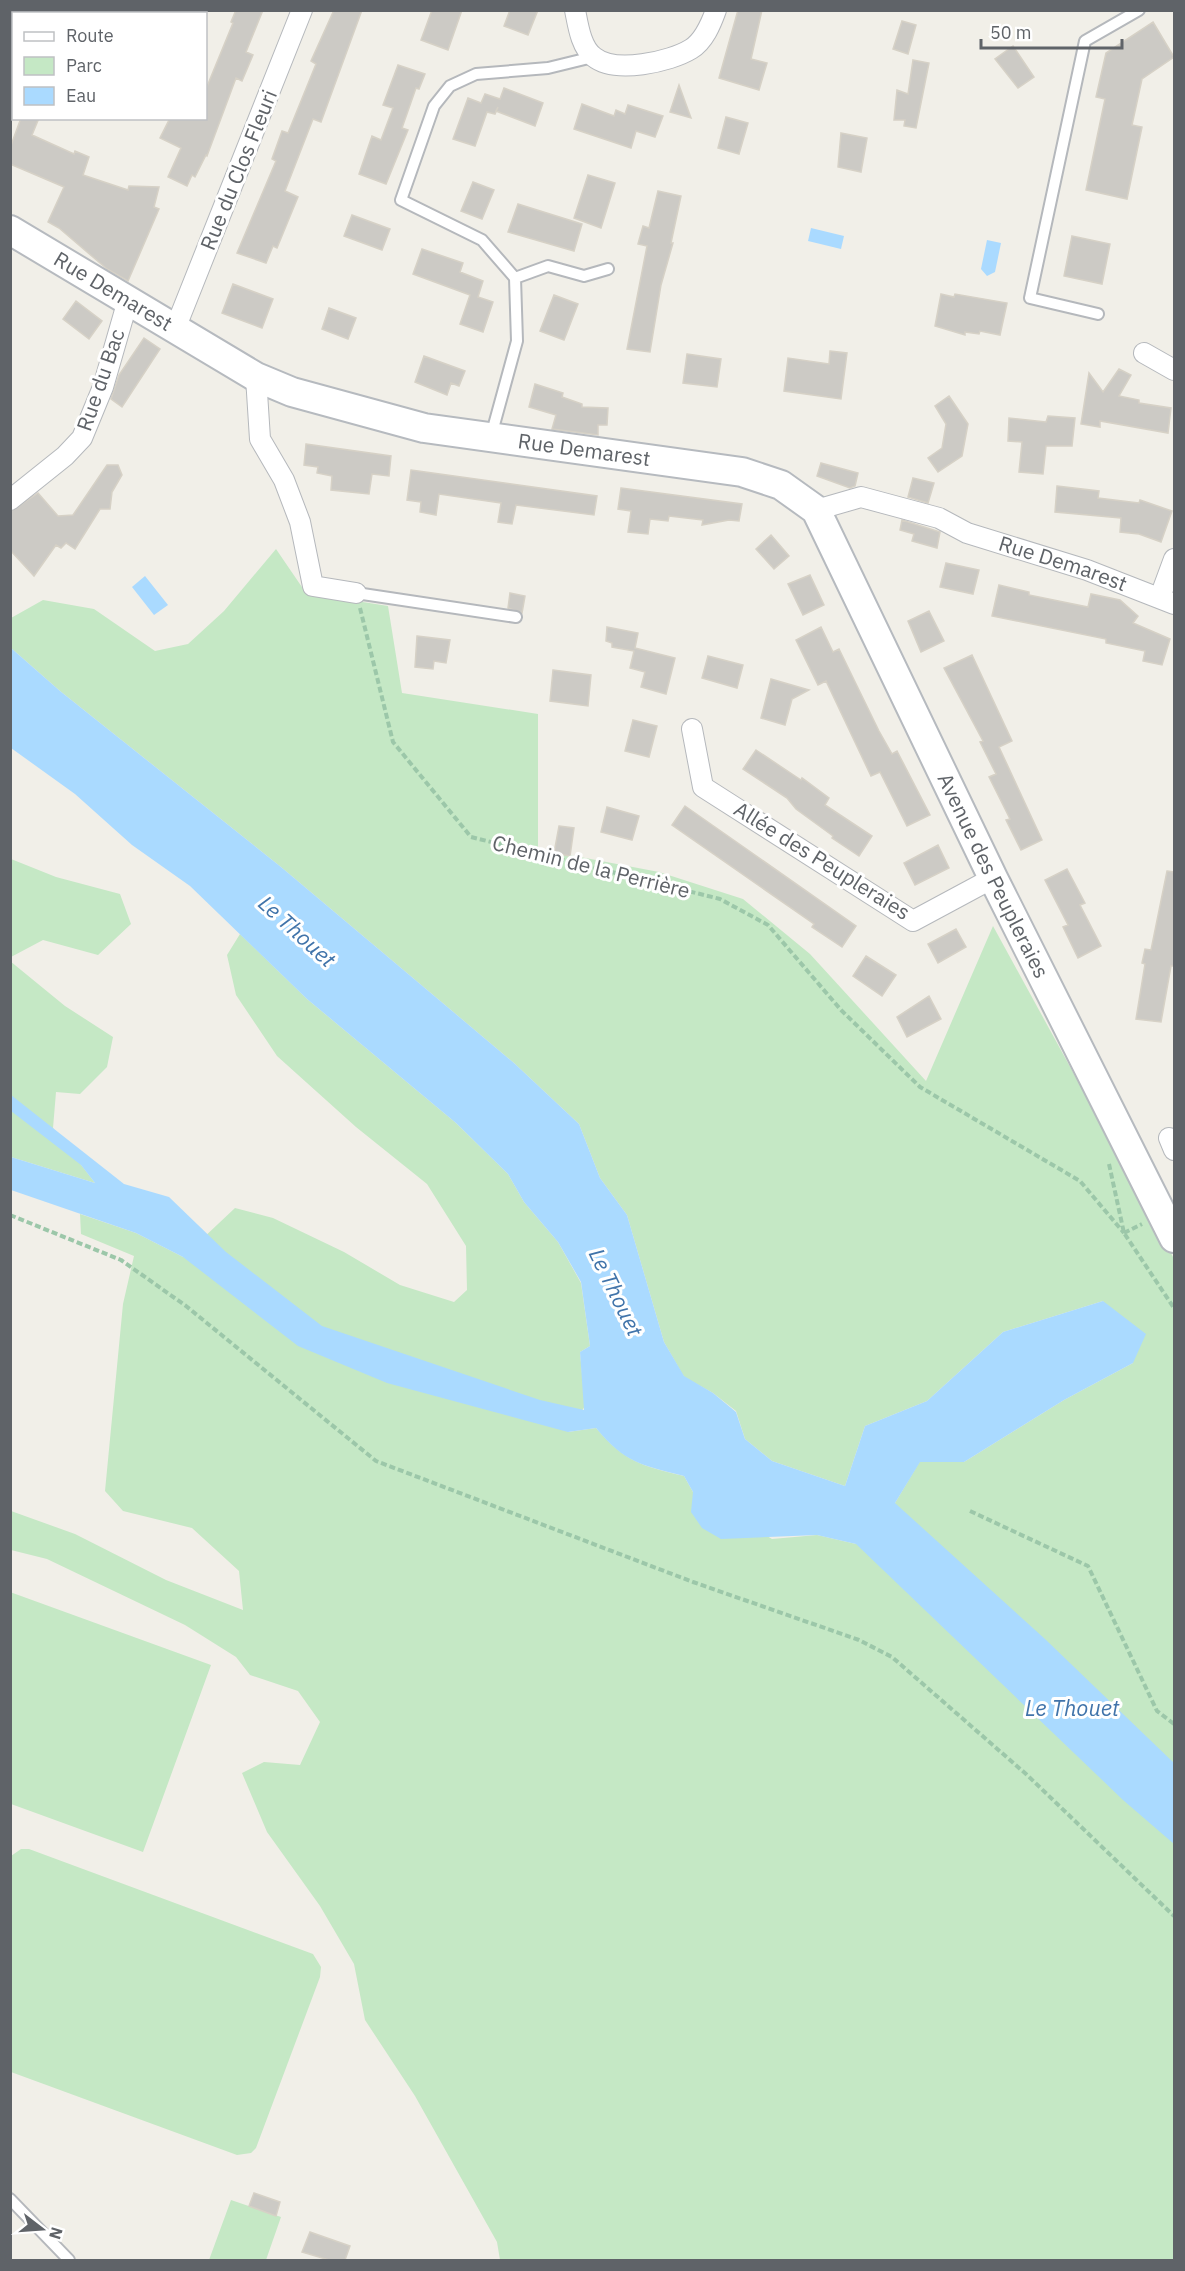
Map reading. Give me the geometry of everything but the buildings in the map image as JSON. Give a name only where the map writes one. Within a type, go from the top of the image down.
[{"type":"street","name":"Rue du Clos Fleuri","points":[[175,329],[302,10]]},
{"type":"street","points":[[575,10],[580,35],[593,57],[614,66],[664,60],[692,48],[705,34],[716,10]]},
{"type":"street","name":"Rue Demarest","points":[[10,230],[256,377],[292,392],[424,428],[490,439],[742,472],[781,485],[816,510],[861,497],[939,518],[968,533],[1087,570],[1167,600]]},
{"type":"street","name":"Rue du Bac","points":[[10,500],[65,456],[82,438],[103,387],[128,300]]},
{"type":"street","points":[[1144,353],[1174,370]]},
{"type":"street","points":[[256,377],[260,439],[284,480],[300,522],[313,586],[356,593]]},
{"type":"street","name":"Avenue des Peupleraies","points":[[816,510],[993,878],[1174,1238]]},
{"type":"street","points":[[1167,600],[1174,559]]},
{"type":"street","name":"Allée des Peupleraies","points":[[692,729],[703,787],[913,921],[993,878]]},
{"type":"lane","points":[[1098,314],[1030,298],[1085,41],[1139,10]]},
{"type":"lane","points":[[490,439],[517,341],[515,278],[482,240],[401,200],[434,106],[450,86],[476,74],[548,68],[593,57]]},
{"type":"lane","points":[[515,278],[548,266],[585,276],[608,269]]},
{"type":"lane","points":[[356,593],[516,617]]},
{"type":"lane","points":[[10,2199],[69,2260]]},
{"type":"path","name":"Chemin de la Perrière","points":[[356,593],[393,742],[471,837],[720,899],[768,925],[841,1010],[920,1087],[1080,1181],[1124,1233],[1174,1308]]},
{"type":"path","points":[[10,1215],[121,1260],[186,1306],[376,1461],[693,1582],[859,1640],[892,1657],[1026,1774],[1174,1916]]},
{"type":"path","points":[[970,1511],[1088,1566],[1157,1711],[1174,1724]]},
{"type":"green space","points":[[276,549],[306,593],[388,606],[402,693],[538,714],[538,849],[659,872],[743,899],[810,954],[926,1081],[993,926],[1161,1233],[1174,1259],[1174,2260],[500,2260],[497,2242],[415,2096],[365,2020],[354,1964],[320,1906],[267,1832],[242,1773],[264,1762],[300,1765],[320,1722],[298,1691],[250,1675],[236,1657],[185,1625],[47,1559],[11,1550],[11,1511],[75,1534],[166,1580],[243,1610],[239,1571],[192,1528],[123,1511],[105,1491],[123,1304],[134,1256],[81,1234],[80,1214],[136,1233],[183,1257],[235,1208],[273,1218],[344,1252],[400,1285],[454,1302],[467,1290],[466,1246],[427,1184],[356,1127],[277,1056],[236,995],[227,955],[240,934],[307,999],[456,1123],[508,1174],[524,1202],[558,1242],[581,1283],[590,1346],[580,1352],[585,1406],[568,1432],[596,1428],[616,1448],[635,1461],[684,1476],[693,1492],[772,1539],[817,1535],[856,1544],[895,1503],[920,1461],[964,1462],[1064,1400],[1133,1363],[1103,1301],[1003,1332],[927,1401],[865,1426],[845,1486],[772,1461],[745,1439],[736,1411],[713,1393],[684,1377],[664,1342],[627,1215],[600,1178],[579,1124],[514,1063],[281,867],[60,691],[11,648],[11,618],[43,600],[94,609],[155,651],[188,644],[224,611]]},
{"type":"green space","points":[[11,859],[56,877],[120,894],[131,924],[98,955],[43,940],[11,957]]},
{"type":"green space","points":[[10,961],[65,1006],[113,1037],[107,1067],[80,1094],[56,1092],[53,1128],[95,1183],[11,1157]]},
{"type":"green space","points":[[10,1592],[211,1665],[143,1852],[11,1804]]},
{"type":"green space","points":[[21,1849],[29,1849],[313,1954],[321,1967],[320,1977],[256,2148],[251,2153],[237,2155],[11,2072],[11,1856]]},
{"type":"green space","points":[[231,2200],[281,2217],[266,2260],[209,2260]]},
{"type":"water","points":[[811,228],[844,236],[841,249],[808,241]]},
{"type":"water","points":[[987,240],[1001,243],[995,272],[987,276],[981,269]]},
{"type":"water","points":[[145,576],[168,605],[154,615],[132,587]]},
{"type":"water","name":"Le Thouet","points":[[11,648],[60,691],[281,867],[514,1063],[579,1124],[600,1178],[627,1215],[664,1342],[684,1376],[713,1393],[736,1412],[745,1439],[772,1461],[845,1486],[865,1426],[927,1401],[1003,1332],[1103,1301],[1146,1334],[1133,1363],[1064,1400],[964,1462],[920,1462],[895,1503],[1045,1639],[1174,1763],[1174,1844],[1123,1800],[856,1544],[817,1535],[721,1539],[702,1528],[691,1512],[693,1492],[684,1476],[656,1469],[625,1456],[596,1428],[568,1432],[387,1383],[298,1346],[183,1257],[136,1233],[11,1190],[11,1157],[95,1183],[81,1165],[11,1111],[11,1095],[124,1184],[169,1197],[226,1252],[322,1326],[540,1400],[584,1410],[580,1352],[590,1346],[581,1282],[558,1242],[524,1202],[508,1174],[456,1123],[307,999],[190,886],[132,845],[75,794],[11,748]]}]
